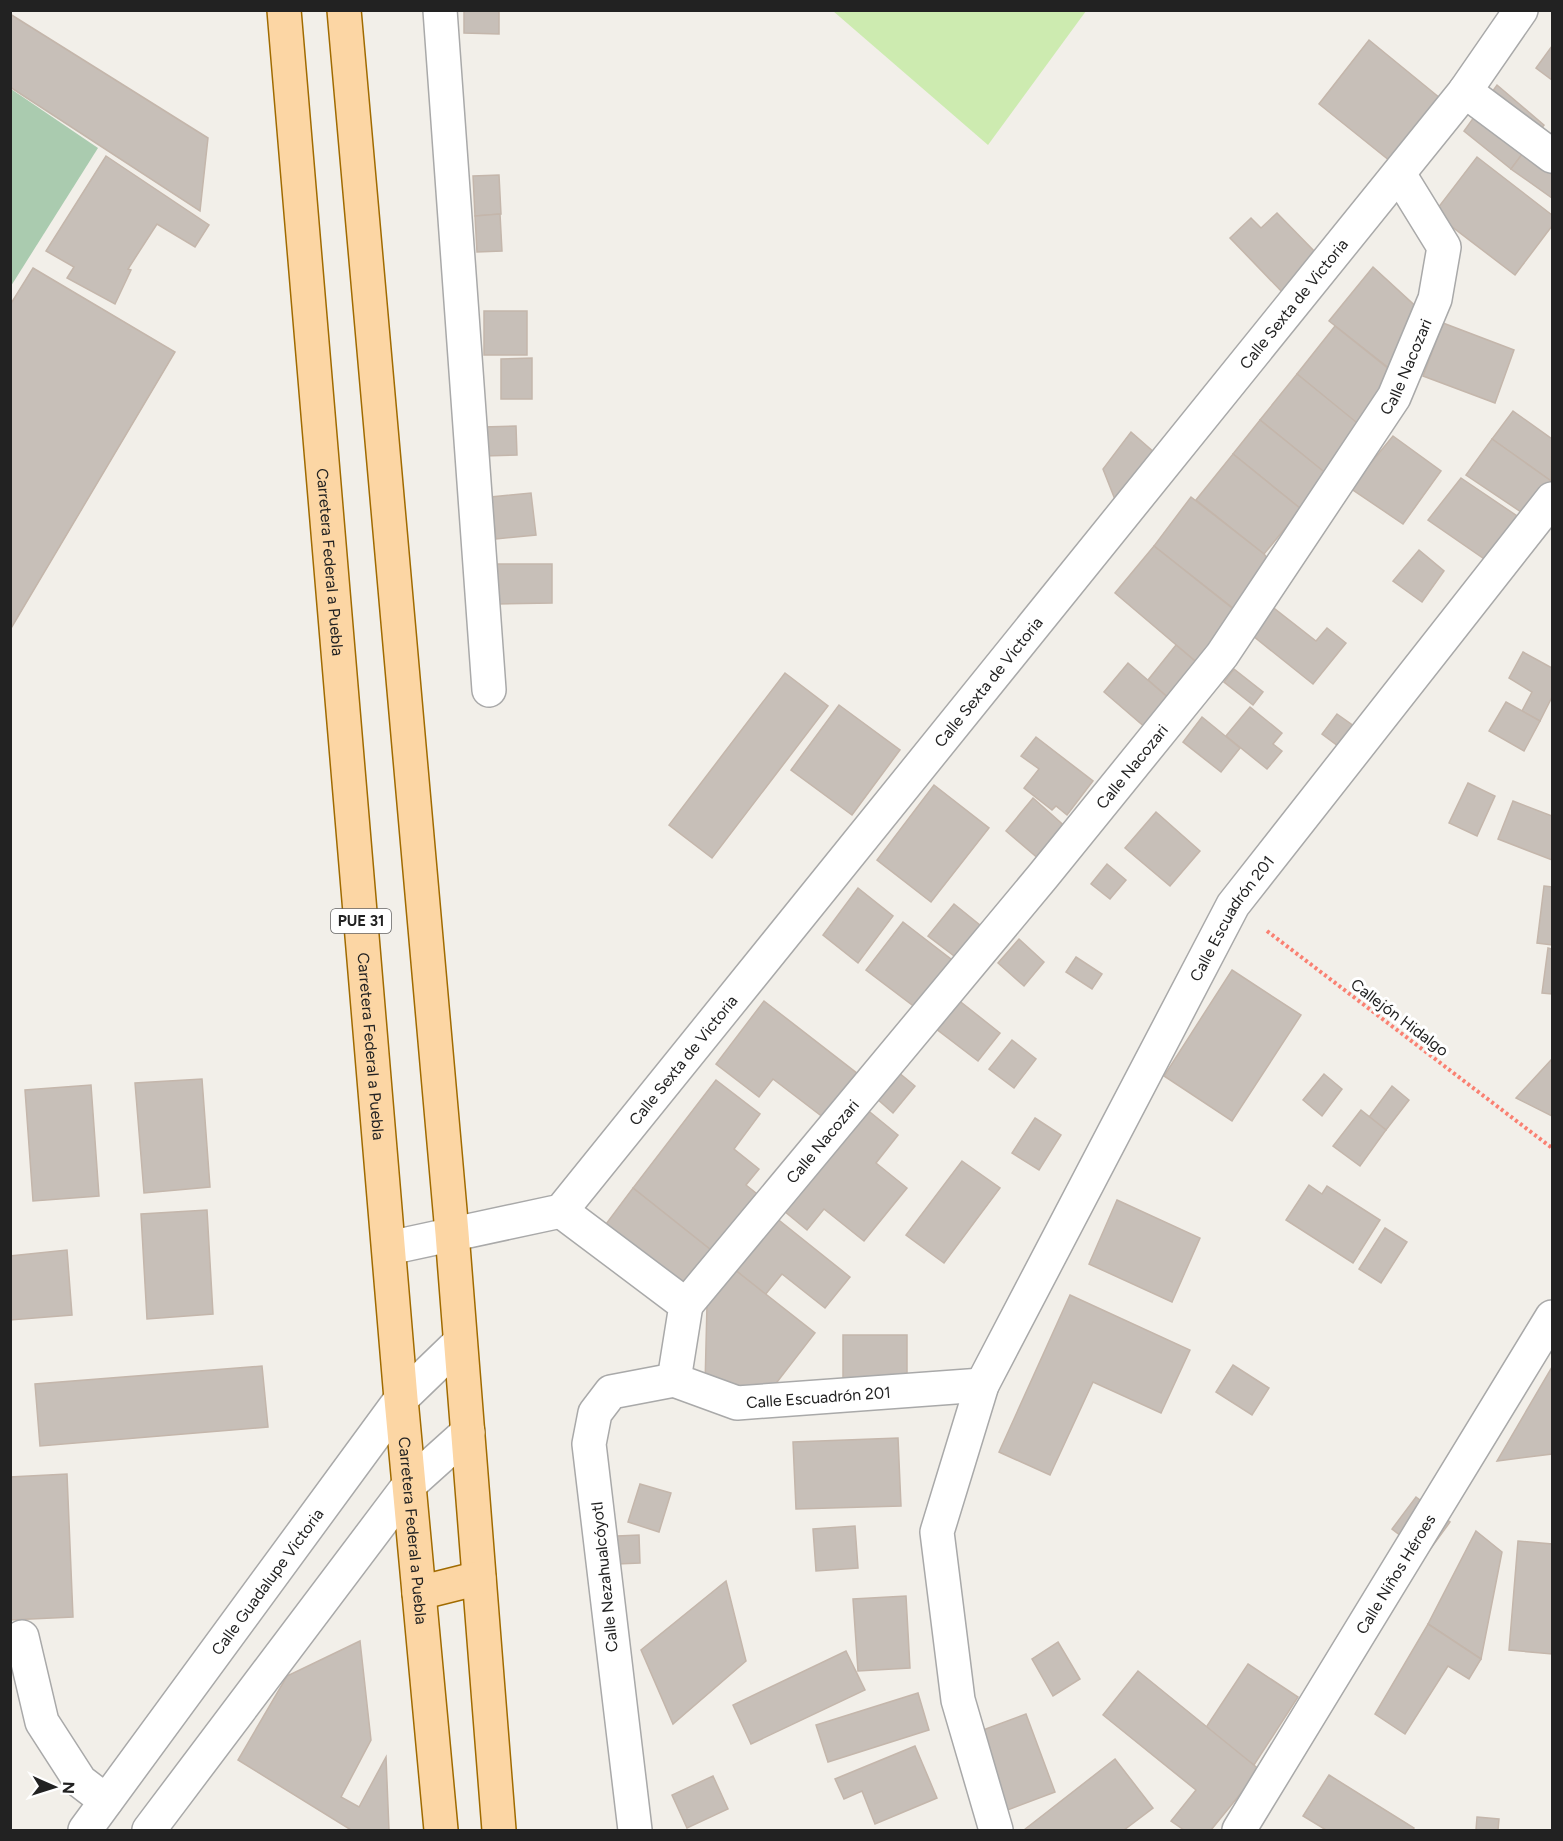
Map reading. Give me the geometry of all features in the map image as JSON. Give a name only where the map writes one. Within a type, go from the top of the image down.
[{"type":"main road","name":"Carretera Federal a Puebla","points":[[284,10],[401,1399],[441,1830]]},
{"type":"main road","points":[[344,10],[452,1233],[499,1830]]},
{"type":"main road","points":[[419,1593],[479,1578]]},
{"type":"street","points":[[440,10],[489,690]]},
{"type":"street","name":"Calle Sexta de Victoria","points":[[561,1211],[1399,174],[1465,91],[1521,10]]},
{"type":"street","points":[[1465,91],[1552,156]]},
{"type":"street","name":"Calle Nacozari","points":[[686,1305],[1036,885],[1222,655],[1394,398],[1435,299],[1444,247],[1399,174]]},
{"type":"street","name":"Calle Escuadrón 201","points":[[996,1830],[958,1700],[937,1532],[982,1385],[1233,905],[1552,499]]},
{"type":"street","points":[[389,1248],[561,1211],[686,1305],[674,1380]]},
{"type":"street","name":"Calle Niños Héroes","points":[[1239,1830],[1552,1317]]},
{"type":"street","name":"Calle Guadalupe Victoria","points":[[85,1830],[401,1399],[460,1342]]},
{"type":"street","name":"Calle Escuadrón 201","points":[[674,1380],[737,1403],[982,1385]]},
{"type":"street","name":"Calle Nezahualcóyotl","points":[[635,1830],[589,1444],[595,1413],[611,1392],[674,1380]]},
{"type":"street","points":[[149,1830],[409,1485],[468,1432]]},
{"type":"street","points":[[22,1637],[42,1722],[80,1781],[106,1801]]},
{"type":"path","name":"Callejón Hidalgo","points":[[1233,905],[1552,1148]]},
{"type":"green space","points":[[833,11],[1086,11],[988,145]]},
{"type":"green space","points":[[11,89],[98,148],[11,286]]},
{"type":"building","points":[[464,10],[499,10],[499,34],[464,33]]},
{"type":"building","points":[[10,14],[208,138],[200,211],[10,87]]},
{"type":"building","points":[[1369,40],[1440,98],[1390,161],[1319,104]]},
{"type":"building","points":[[1552,46],[1552,80],[1536,68]]},
{"type":"building","points":[[1497,85],[1544,125],[1511,169],[1464,131]]},
{"type":"building","points":[[1531,142],[1552,175],[1552,198],[1511,169]]},
{"type":"building","points":[[106,156],[209,225],[195,247],[157,224],[128,269],[131,270],[115,304],[67,278],[74,267],[46,251]]},
{"type":"building","points":[[1477,157],[1552,215],[1552,226],[1515,275],[1434,213]]},
{"type":"building","points":[[499,175],[501,214],[475,216],[473,176]]},
{"type":"building","points":[[1277,213],[1321,258],[1284,294],[1230,238],[1251,218],[1261,228]]},
{"type":"building","points":[[500,214],[502,251],[477,252],[475,216]]},
{"type":"building","points":[[1373,267],[1423,313],[1390,369],[1329,321]]},
{"type":"building","points":[[33,268],[175,352],[10,630],[10,305]]},
{"type":"building","points":[[484,311],[527,311],[527,355],[484,355]]},
{"type":"building","points":[[1443,323],[1514,350],[1495,403],[1423,376]]},
{"type":"building","points":[[1335,326],[1400,378],[1361,427],[1297,374]]},
{"type":"building","points":[[532,358],[532,399],[501,399],[501,359]]},
{"type":"building","points":[[1297,374],[1372,435],[1335,481],[1260,420]]},
{"type":"building","points":[[1513,411],[1552,439],[1551,481],[1492,439]]},
{"type":"building","points":[[1260,420],[1328,475],[1301,509],[1233,454]]},
{"type":"building","points":[[516,426],[517,455],[484,456],[483,427]]},
{"type":"building","points":[[1131,432],[1155,453],[1116,502],[1103,469]]},
{"type":"building","points":[[1393,436],[1441,471],[1403,524],[1350,488]]},
{"type":"building","points":[[1492,439],[1551,481],[1527,516],[1466,475]]},
{"type":"building","points":[[1233,454],[1301,509],[1264,554],[1196,500]]},
{"type":"building","points":[[1461,478],[1526,522],[1493,565],[1428,520]]},
{"type":"building","points":[[531,493],[536,535],[496,539],[491,497]]},
{"type":"building","points":[[1191,497],[1264,554],[1273,565],[1238,612],[1154,546]]},
{"type":"building","points":[[1154,546],[1242,616],[1201,666],[1115,593]]},
{"type":"building","points":[[1419,550],[1444,571],[1422,602],[1393,581]]},
{"type":"building","points":[[497,564],[552,564],[552,603],[498,604]]},
{"type":"building","points":[[1270,605],[1316,641],[1327,628],[1346,643],[1313,684],[1248,632]]},
{"type":"building","points":[[1176,645],[1201,666],[1172,701],[1148,680]]},
{"type":"building","points":[[1523,652],[1552,668],[1552,697],[1540,721],[1522,711],[1532,692],[1509,678]]},
{"type":"building","points":[[1128,663],[1172,701],[1147,729],[1104,692]]},
{"type":"building","points":[[1234,669],[1263,692],[1253,705],[1224,682]]},
{"type":"building","points":[[785,673],[828,706],[712,858],[669,825]]},
{"type":"building","points":[[1506,702],[1540,721],[1524,751],[1489,731]]},
{"type":"building","points":[[839,705],[900,750],[852,815],[791,770]]},
{"type":"building","points":[[1250,707],[1282,733],[1273,744],[1282,751],[1267,769],[1226,736]]},
{"type":"building","points":[[1337,714],[1358,729],[1342,749],[1322,734]]},
{"type":"building","points":[[1202,717],[1240,748],[1221,772],[1183,742]]},
{"type":"building","points":[[1036,737],[1093,781],[1067,815],[1056,806],[1052,810],[1024,788],[1039,769],[1021,756]]},
{"type":"building","points":[[1468,783],[1495,796],[1477,836],[1449,823]]},
{"type":"building","points":[[934,785],[989,828],[931,902],[877,860]]},
{"type":"building","points":[[1033,798],[1068,829],[1040,860],[1006,831]]},
{"type":"building","points":[[1513,801],[1552,816],[1552,860],[1498,839]]},
{"type":"building","points":[[1156,812],[1200,851],[1170,886],[1125,848]]},
{"type":"building","points":[[1107,864],[1126,880],[1110,899],[1091,884]]},
{"type":"building","points":[[1544,886],[1552,887],[1552,945],[1537,943]]},
{"type":"building","points":[[858,888],[893,916],[858,963],[823,935]]},
{"type":"building","points":[[954,904],[986,930],[962,962],[928,936]]},
{"type":"building","points":[[903,922],[956,963],[920,1011],[866,970]]},
{"type":"building","points":[[1019,939],[1044,962],[1024,986],[998,963]]},
{"type":"building","points":[[1548,948],[1552,949],[1552,994],[1542,993]]},
{"type":"building","points":[[1076,957],[1102,974],[1092,989],[1066,972]]},
{"type":"building","points":[[1232,970],[1301,1015],[1232,1121],[1164,1076]]},
{"type":"building","points":[[957,999],[1000,1033],[978,1061],[935,1028]]},
{"type":"building","points":[[764,1001],[858,1074],[824,1118],[773,1079],[759,1097],[716,1064]]},
{"type":"building","points":[[1012,1040],[1036,1059],[1014,1088],[989,1069]]},
{"type":"building","points":[[1552,1059],[1552,1116],[1516,1098]]},
{"type":"building","points":[[898,1072],[915,1086],[893,1113],[876,1098]]},
{"type":"building","points":[[1324,1074],[1342,1089],[1322,1116],[1303,1100]]},
{"type":"building","points":[[202,1079],[210,1187],[144,1193],[135,1083]]},
{"type":"building","points":[[716,1080],[760,1114],[734,1149],[759,1169],[746,1185],[761,1197],[716,1254],[633,1188]]},
{"type":"building","points":[[91,1085],[99,1196],[33,1201],[25,1090]]},
{"type":"building","points":[[1392,1086],[1409,1100],[1386,1130],[1369,1117]]},
{"type":"building","points":[[865,1108],[898,1135],[876,1163],[907,1188],[864,1241],[824,1209],[807,1230],[784,1211]]},
{"type":"building","points":[[1361,1110],[1386,1130],[1360,1166],[1333,1146]]},
{"type":"building","points":[[1035,1118],[1061,1135],[1039,1170],[1012,1153]]},
{"type":"building","points":[[962,1161],[1000,1188],[944,1263],[906,1235]]},
{"type":"building","points":[[1309,1185],[1322,1194],[1327,1186],[1380,1220],[1353,1263],[1286,1220]]},
{"type":"building","points":[[633,1188],[716,1254],[685,1293],[603,1228]]},
{"type":"building","points":[[1117,1200],[1200,1238],[1172,1302],[1089,1264]]},
{"type":"building","points":[[207,1210],[213,1314],[147,1319],[141,1214]]},
{"type":"building","points":[[775,1217],[850,1277],[825,1308],[782,1274],[765,1295],[734,1269]]},
{"type":"building","points":[[1385,1228],[1407,1242],[1381,1283],[1359,1269]]},
{"type":"building","points":[[67,1250],[72,1315],[10,1320],[10,1256]]},
{"type":"building","points":[[734,1269],[815,1333],[760,1404],[705,1386],[707,1304]]},
{"type":"building","points":[[1070,1295],[1190,1350],[1161,1413],[1093,1382],[1050,1475],[999,1452]]},
{"type":"building","points":[[843,1335],[907,1335],[907,1380],[843,1380]]},
{"type":"building","points":[[1233,1365],[1269,1388],[1252,1415],[1216,1392]]},
{"type":"building","points":[[262,1366],[268,1427],[40,1446],[35,1384]]},
{"type":"building","points":[[1552,1367],[1552,1454],[1497,1461]]},
{"type":"building","points":[[898,1438],[901,1506],[796,1509],[793,1442]]},
{"type":"building","points":[[67,1474],[73,1617],[10,1620],[10,1477]]},
{"type":"building","points":[[640,1484],[671,1493],[659,1532],[628,1522]]},
{"type":"building","points":[[1416,1497],[1450,1522],[1426,1555],[1392,1529]]},
{"type":"building","points":[[855,1526],[858,1568],[816,1571],[813,1529]]},
{"type":"building","points":[[1476,1531],[1502,1552],[1481,1659],[1428,1624]]},
{"type":"building","points":[[639,1535],[640,1563],[617,1564],[617,1536]]},
{"type":"building","points":[[1518,1541],[1552,1544],[1552,1654],[1509,1650]]},
{"type":"building","points":[[726,1581],[746,1661],[673,1724],[641,1650]]},
{"type":"building","points":[[906,1596],[910,1668],[858,1671],[853,1599]]},
{"type":"building","points":[[1428,1624],[1481,1659],[1469,1679],[1448,1666],[1405,1734],[1375,1714]]},
{"type":"building","points":[[360,1641],[371,1740],[341,1797],[359,1807],[386,1757],[389,1830],[351,1830],[238,1760],[287,1676]]},
{"type":"building","points":[[1058,1642],[1080,1679],[1053,1696],[1032,1659]]},
{"type":"building","points":[[846,1651],[865,1690],[751,1744],[733,1705]]},
{"type":"building","points":[[1248,1664],[1298,1697],[1254,1765],[1203,1732]]},
{"type":"building","points":[[1138,1671],[1260,1770],[1211,1830],[1184,1830],[1171,1821],[1196,1790],[1103,1715]]},
{"type":"building","points":[[918,1693],[929,1730],[828,1762],[816,1725]]},
{"type":"building","points":[[1026,1714],[1055,1792],[1005,1811],[975,1733]]},
{"type":"building","points":[[915,1746],[937,1798],[875,1824],[862,1791],[844,1799],[835,1779]]},
{"type":"building","points":[[1115,1759],[1153,1808],[1124,1830],[1024,1830]]},
{"type":"building","points":[[1329,1775],[1414,1828],[1413,1830],[1326,1830],[1303,1816]]},
{"type":"building","points":[[713,1776],[728,1809],[687,1828],[672,1795]]},
{"type":"building","points":[[1477,1817],[1499,1819],[1498,1830],[1476,1830]]}]
